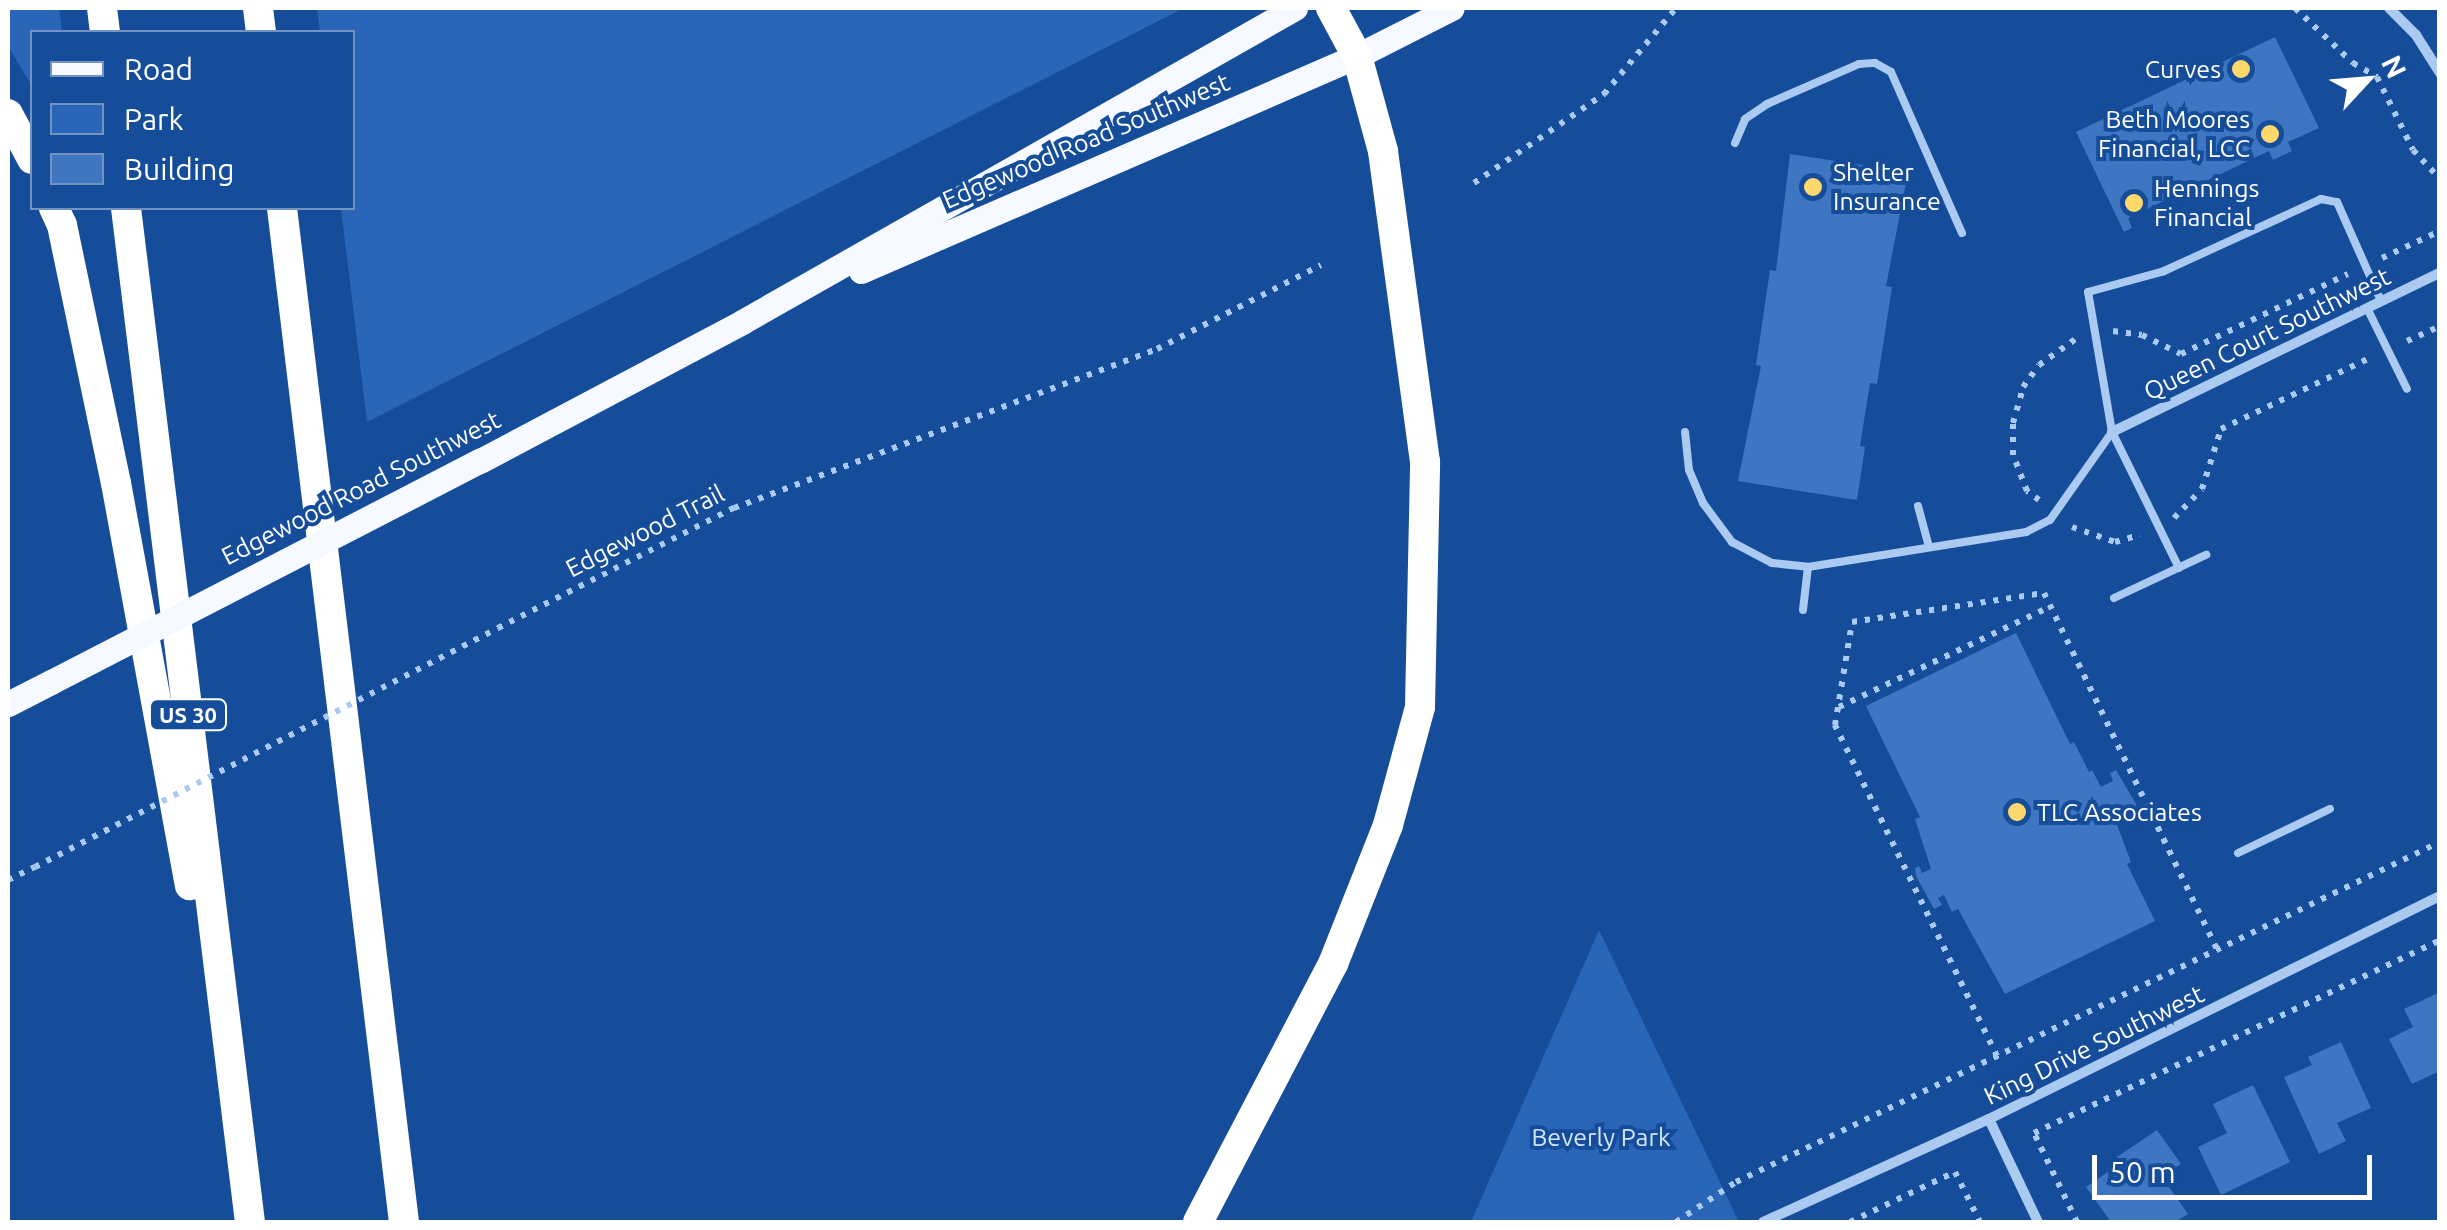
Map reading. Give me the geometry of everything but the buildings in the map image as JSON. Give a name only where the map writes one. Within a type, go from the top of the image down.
[{"type":"highway","points":[[1198,1222],[1333,964],[1388,825],[1420,707],[1425,462],[1384,151],[1357,56],[1331,8]]},
{"type":"highway","points":[[8,114],[30,154]]},
{"type":"highway","points":[[55,210],[62,225],[116,483],[245,1184]]},
{"type":"highway","name":"US 30","points":[[126,210],[250,1222]]},
{"type":"highway","points":[[282,210],[404,1222]]},
{"type":"main road","name":"Edgewood Road Southwest","points":[[8,704],[742,322],[1295,8]]},
{"type":"main road","name":"Edgewood Road Southwest","points":[[742,322],[1357,56],[1452,8]]},
{"type":"street","points":[[2389,8],[2416,35],[2440,72]]},
{"type":"street","name":"Queen Court Southwest","points":[[2112,432],[2440,272]]},
{"type":"street","name":"King Drive Southwest","points":[[1763,1222],[1989,1119],[2440,896]]},
{"type":"street","points":[[1989,1119],[2038,1222]]},
{"type":"lane","points":[[1735,143],[1745,119],[1767,104],[1859,64],[1875,64],[1891,72],[1962,233]]},
{"type":"lane","points":[[2178,568],[2112,432],[2088,292],[2164,271],[2321,199],[2337,202],[2381,301]]},
{"type":"lane","points":[[2367,308],[2407,389]]},
{"type":"lane","points":[[1685,432],[1689,470],[1702,502],[1732,542],[1772,562],[1808,567],[2026,532],[2050,520],[2112,432]]},
{"type":"lane","points":[[1918,506],[1929,547]]},
{"type":"lane","points":[[2114,598],[2206,556]]},
{"type":"lane","points":[[1803,610],[1808,567]]},
{"type":"lane","points":[[2238,853],[2330,809]]},
{"type":"path","points":[[1474,183],[1604,94],[1676,8]]},
{"type":"path","points":[[2295,8],[2353,63],[2377,77],[2413,150],[2440,179]]},
{"type":"path","name":"Edgewood Trail","points":[[8,880],[734,508],[1157,349],[1322,265]]},
{"type":"path","points":[[1997,1056],[1835,725],[1852,622],[2044,593],[2217,950]]},
{"type":"path","points":[[1838,707],[2050,607]]},
{"type":"path","points":[[1676,1222],[1736,1182],[2440,842]]},
{"type":"path","points":[[2077,1222],[2034,1133],[2440,940]]},
{"type":"path","points":[[1850,1222],[1955,1172],[1980,1222]]},
{"type":"green space","points":[[8,8],[59,8],[62,30],[30,30],[30,83],[8,46]]},
{"type":"green space","points":[[317,8],[1184,8],[367,422],[341,210],[355,210],[355,30],[320,30]]},
{"type":"green space","name":"Beverly Park","points":[[1599,930],[1739,1222],[1471,1222]]},
{"type":"place","name":"Curves","points":[[2241,69]]},
{"type":"place","name":"Beth Moores Financial, LCC","points":[[2270,134]]},
{"type":"place","name":"Shelter Insurance","points":[[1813,187]]},
{"type":"place","name":"Hennings Financial","points":[[2134,203]]},
{"type":"place","name":"TLC Associates","points":[[2017,812]]}]
